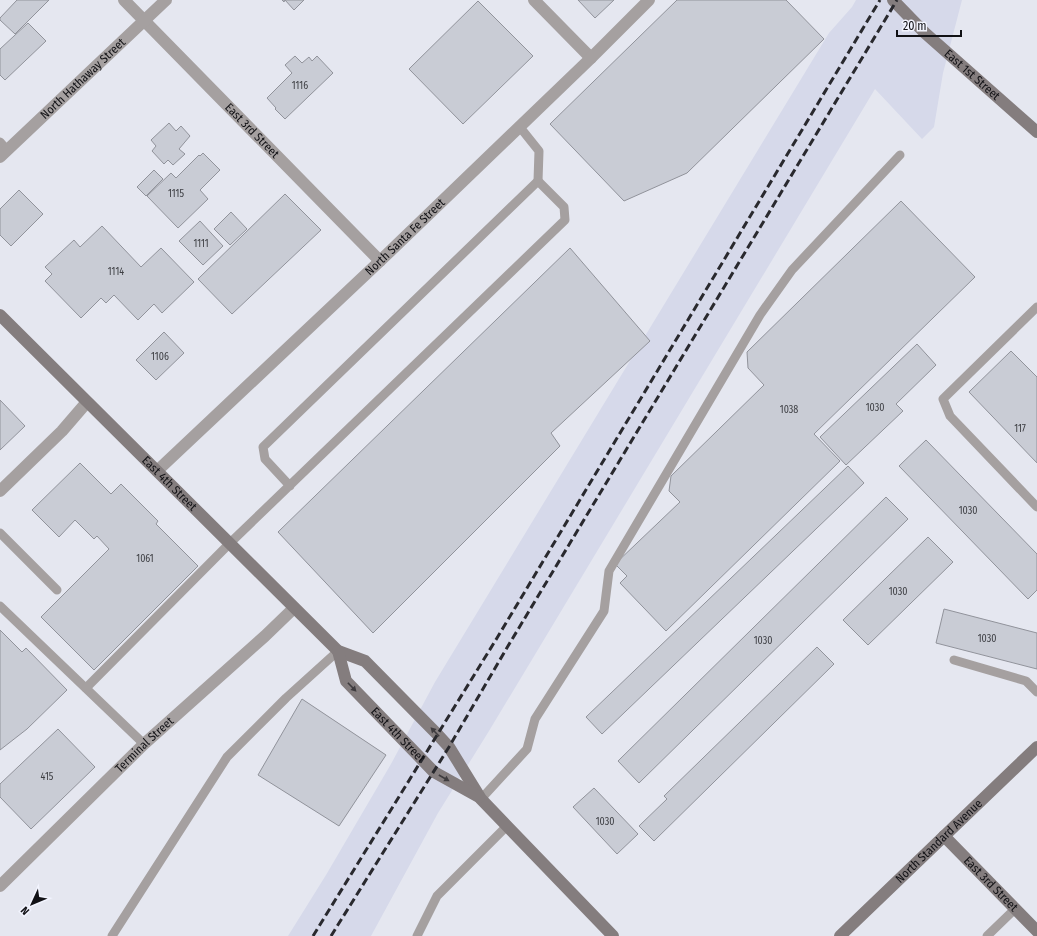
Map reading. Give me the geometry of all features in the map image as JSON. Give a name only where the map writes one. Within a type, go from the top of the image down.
[{"type":"main road","name":"East 1st Street","points":[[892,0],[925,33],[1037,132]]},
{"type":"main road","name":"East 4th Street","points":[[0,316],[338,651],[365,661],[449,747],[481,799],[613,936]]},
{"type":"main road","name":"East 4th Street","points":[[338,651],[346,681],[434,772],[481,799]]},
{"type":"main road","name":"North Standard Avenue","points":[[840,936],[1037,747]]},
{"type":"main road","name":"East 3rd Street","points":[[944,836],[1037,932]]},
{"type":"street","name":"East 3rd Street","points":[[124,0],[380,261]]},
{"type":"street","name":"North Hathaway Street","points":[[2,150],[166,0]]},
{"type":"street","points":[[534,0],[591,58]]},
{"type":"street","name":"North Santa Fe Street","points":[[157,471],[380,261],[591,58],[649,0]]},
{"type":"street","points":[[0,491],[62,431],[87,402]]},
{"type":"street","name":"Terminal Street","points":[[0,886],[144,744],[265,636],[294,608]]},
{"type":"lane","points":[[290,486],[265,459],[263,447],[538,181],[539,151],[519,126]]},
{"type":"lane","points":[[481,799],[527,749],[535,719],[604,611],[610,571],[760,315],[792,270],[900,155]]},
{"type":"lane","points":[[86,688],[230,543],[565,220],[564,207],[538,181]]},
{"type":"lane","points":[[1037,307],[943,399],[950,416],[1037,507]]},
{"type":"lane","points":[[0,533],[57,590]]},
{"type":"lane","points":[[0,606],[144,744]]},
{"type":"lane","points":[[112,936],[227,757],[286,698],[338,651]]},
{"type":"lane","points":[[954,660],[1026,681],[1037,692]]},
{"type":"lane","points":[[417,936],[437,896],[507,826]]},
{"type":"lane","points":[[987,936],[1015,909]]},
{"type":"shaded area","points":[[856,0],[962,0],[943,73],[934,127],[922,139],[875,89],[489,731],[438,813],[371,936],[288,936],[326,875],[391,764],[435,682],[829,33],[852,7]]},
{"type":"building","points":[[17,0],[49,0],[15,34],[0,20],[0,18]]},
{"type":"building","points":[[285,0],[304,0],[294,10]]},
{"type":"building","points":[[578,0],[614,0],[595,18]]},
{"type":"building","points":[[677,0],[786,0],[824,39],[687,173],[624,201],[550,124]]},
{"type":"building","points":[[478,1],[533,56],[463,124],[409,69]]},
{"type":"building","points":[[28,23],[46,41],[5,80],[0,75],[0,49]]},
{"type":"building","points":[[295,56],[302,63],[309,57],[312,61],[317,56],[333,73],[285,119],[267,98],[292,73],[285,65]]},
{"type":"building","points":[[169,123],[176,131],[181,126],[190,136],[179,149],[185,154],[173,165],[168,160],[164,164],[152,151],[156,146],[151,140]]},
{"type":"building","points":[[203,153],[220,170],[200,190],[208,199],[178,228],[147,196],[171,173],[176,178],[199,155],[200,156]]},
{"type":"building","points":[[154,170],[163,179],[146,196],[137,187]]},
{"type":"building","points":[[19,190],[43,214],[11,246],[0,235],[0,209]]},
{"type":"building","points":[[285,194],[321,230],[232,314],[198,279]]},
{"type":"building","points":[[901,201],[975,277],[814,434],[840,461],[666,631],[620,583],[627,576],[615,564],[680,502],[669,491],[671,476],[764,385],[748,368],[747,352]]},
{"type":"building","points":[[231,212],[247,229],[230,245],[214,229]]},
{"type":"building","points":[[200,221],[223,246],[203,265],[179,241]]},
{"type":"building","points":[[102,226],[141,267],[161,248],[194,282],[162,313],[154,304],[138,320],[114,295],[106,303],[101,298],[81,318],[45,281],[52,274],[45,267],[74,240],[80,247]]},
{"type":"building","points":[[570,248],[650,341],[551,433],[560,446],[373,633],[278,532]]},
{"type":"building","points":[[164,332],[184,353],[156,380],[136,360]]},
{"type":"building","points":[[917,344],[936,365],[896,404],[903,411],[846,465],[820,437]]},
{"type":"building","points":[[1011,351],[1037,377],[1037,463],[969,392]]},
{"type":"building","points":[[0,400],[25,426],[0,450]]},
{"type":"building","points":[[926,440],[1037,554],[1037,590],[1028,599],[899,466]]},
{"type":"building","points":[[80,463],[111,494],[121,484],[158,521],[156,524],[198,566],[94,670],[41,617],[109,549],[97,536],[94,539],[75,520],[59,537],[32,510]]},
{"type":"building","points":[[848,466],[864,483],[602,734],[586,717]]},
{"type":"building","points":[[886,497],[908,519],[639,783],[618,761]]},
{"type":"building","points":[[928,537],[953,562],[868,645],[843,620]]},
{"type":"building","points":[[944,609],[1037,633],[1037,669],[936,643]]},
{"type":"building","points":[[0,630],[22,652],[26,648],[67,690],[27,729],[0,750]]},
{"type":"building","points":[[817,647],[834,664],[654,841],[639,826],[667,799],[664,796]]},
{"type":"building","points":[[302,699],[386,755],[339,826],[258,775]]},
{"type":"building","points":[[58,729],[95,767],[31,829],[0,797],[0,784]]},
{"type":"building","points":[[594,788],[638,834],[617,854],[573,807]]},
{"type":"railway","points":[[313,936],[497,638],[880,0]]},
{"type":"railway","points":[[331,936],[449,747],[508,646],[897,0]]}]
